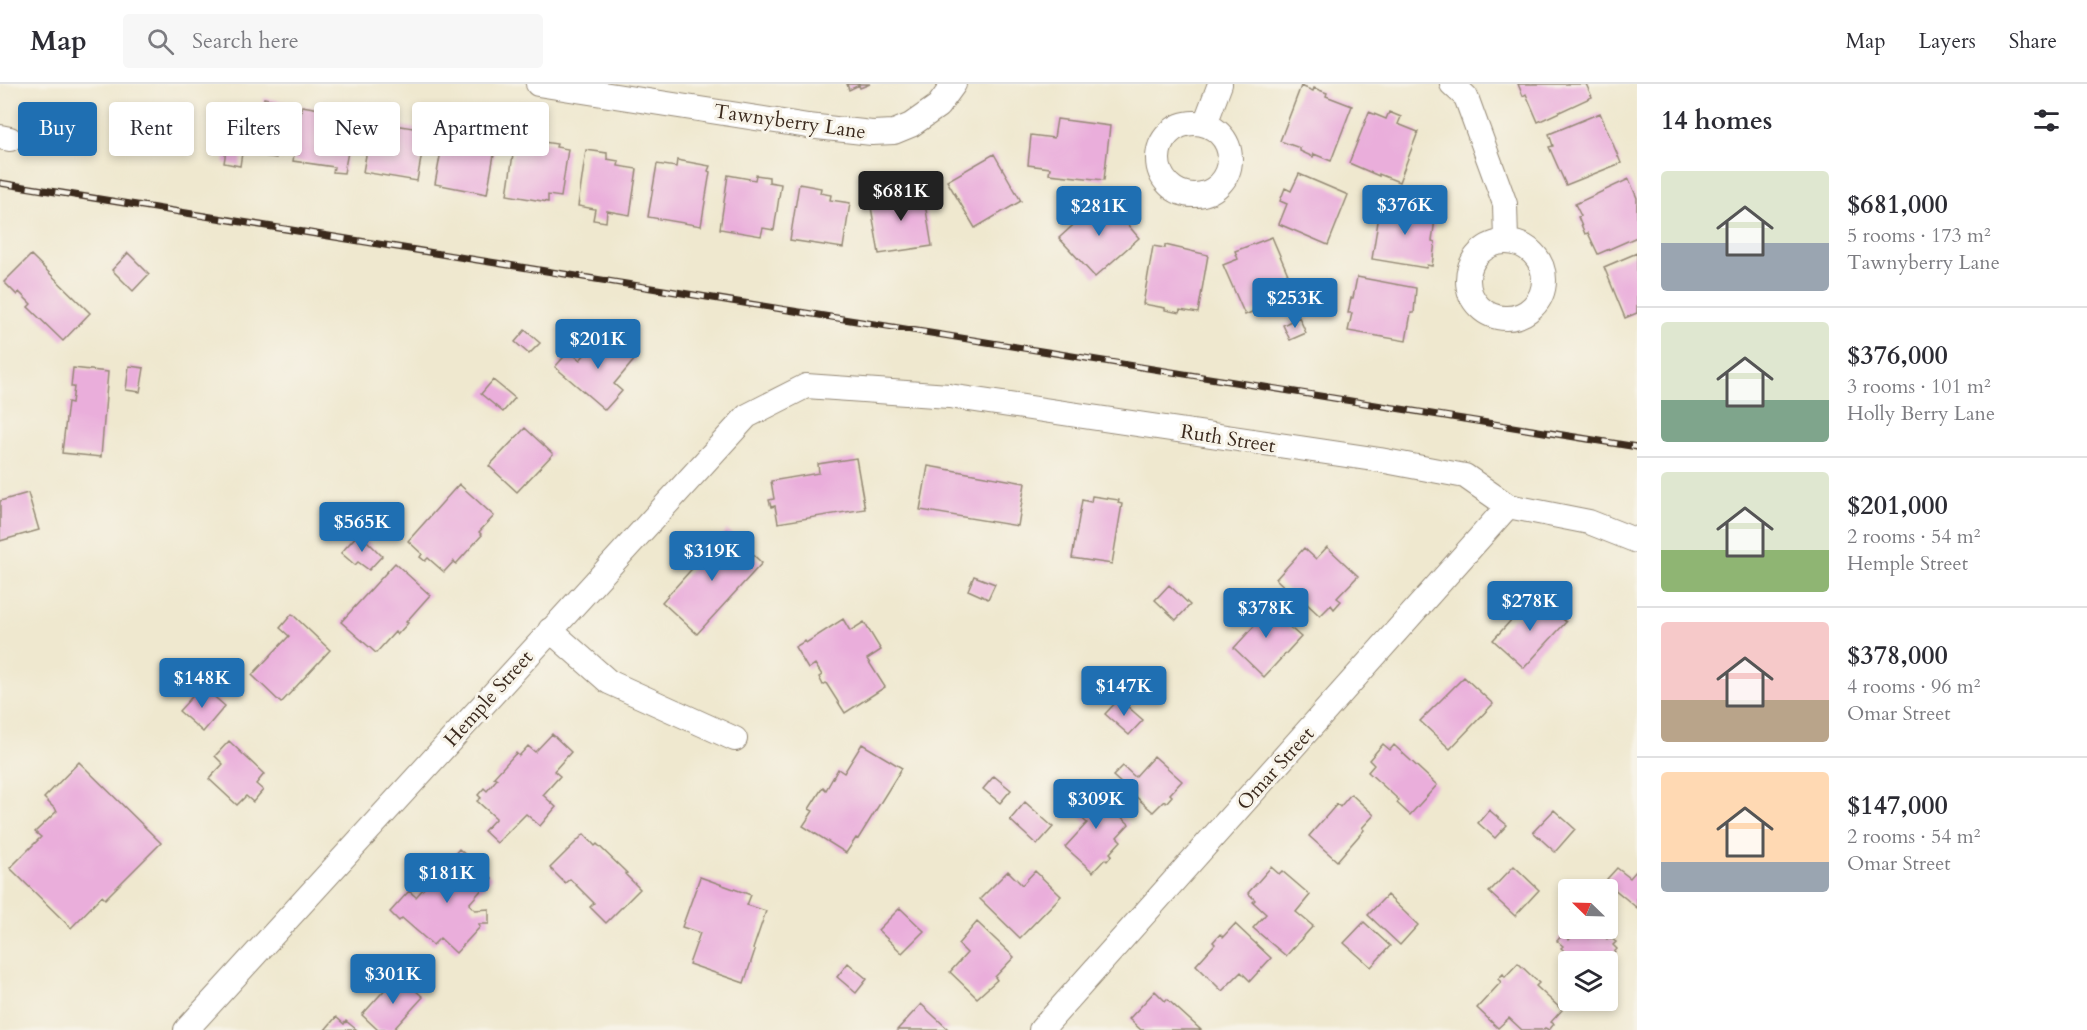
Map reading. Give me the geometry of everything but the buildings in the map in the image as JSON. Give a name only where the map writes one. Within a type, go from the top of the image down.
[{"type":"street","name":"Tawnyberry Lane","points":[[538,84],[808,126],[872,133],[894,132],[911,126],[938,106],[954,84]]},
{"type":"street","points":[[1205,124],[1220,84]]},
{"type":"street","points":[[1452,84],[1466,97],[1505,204],[1506,242]]},
{"type":"street","name":"Ruth Street","points":[[806,386],[949,396],[1380,460],[1465,476],[1508,506],[1589,522],[1637,541]]},
{"type":"street","name":"Hemple Street","points":[[186,1030],[747,416],[806,386]]},
{"type":"street","name":"Omar Street","points":[[1041,1030],[1508,506]]},
{"type":"street","points":[[550,630],[609,682],[735,739]]},
{"type":"railway","points":[[0,183],[1637,447]]}]
